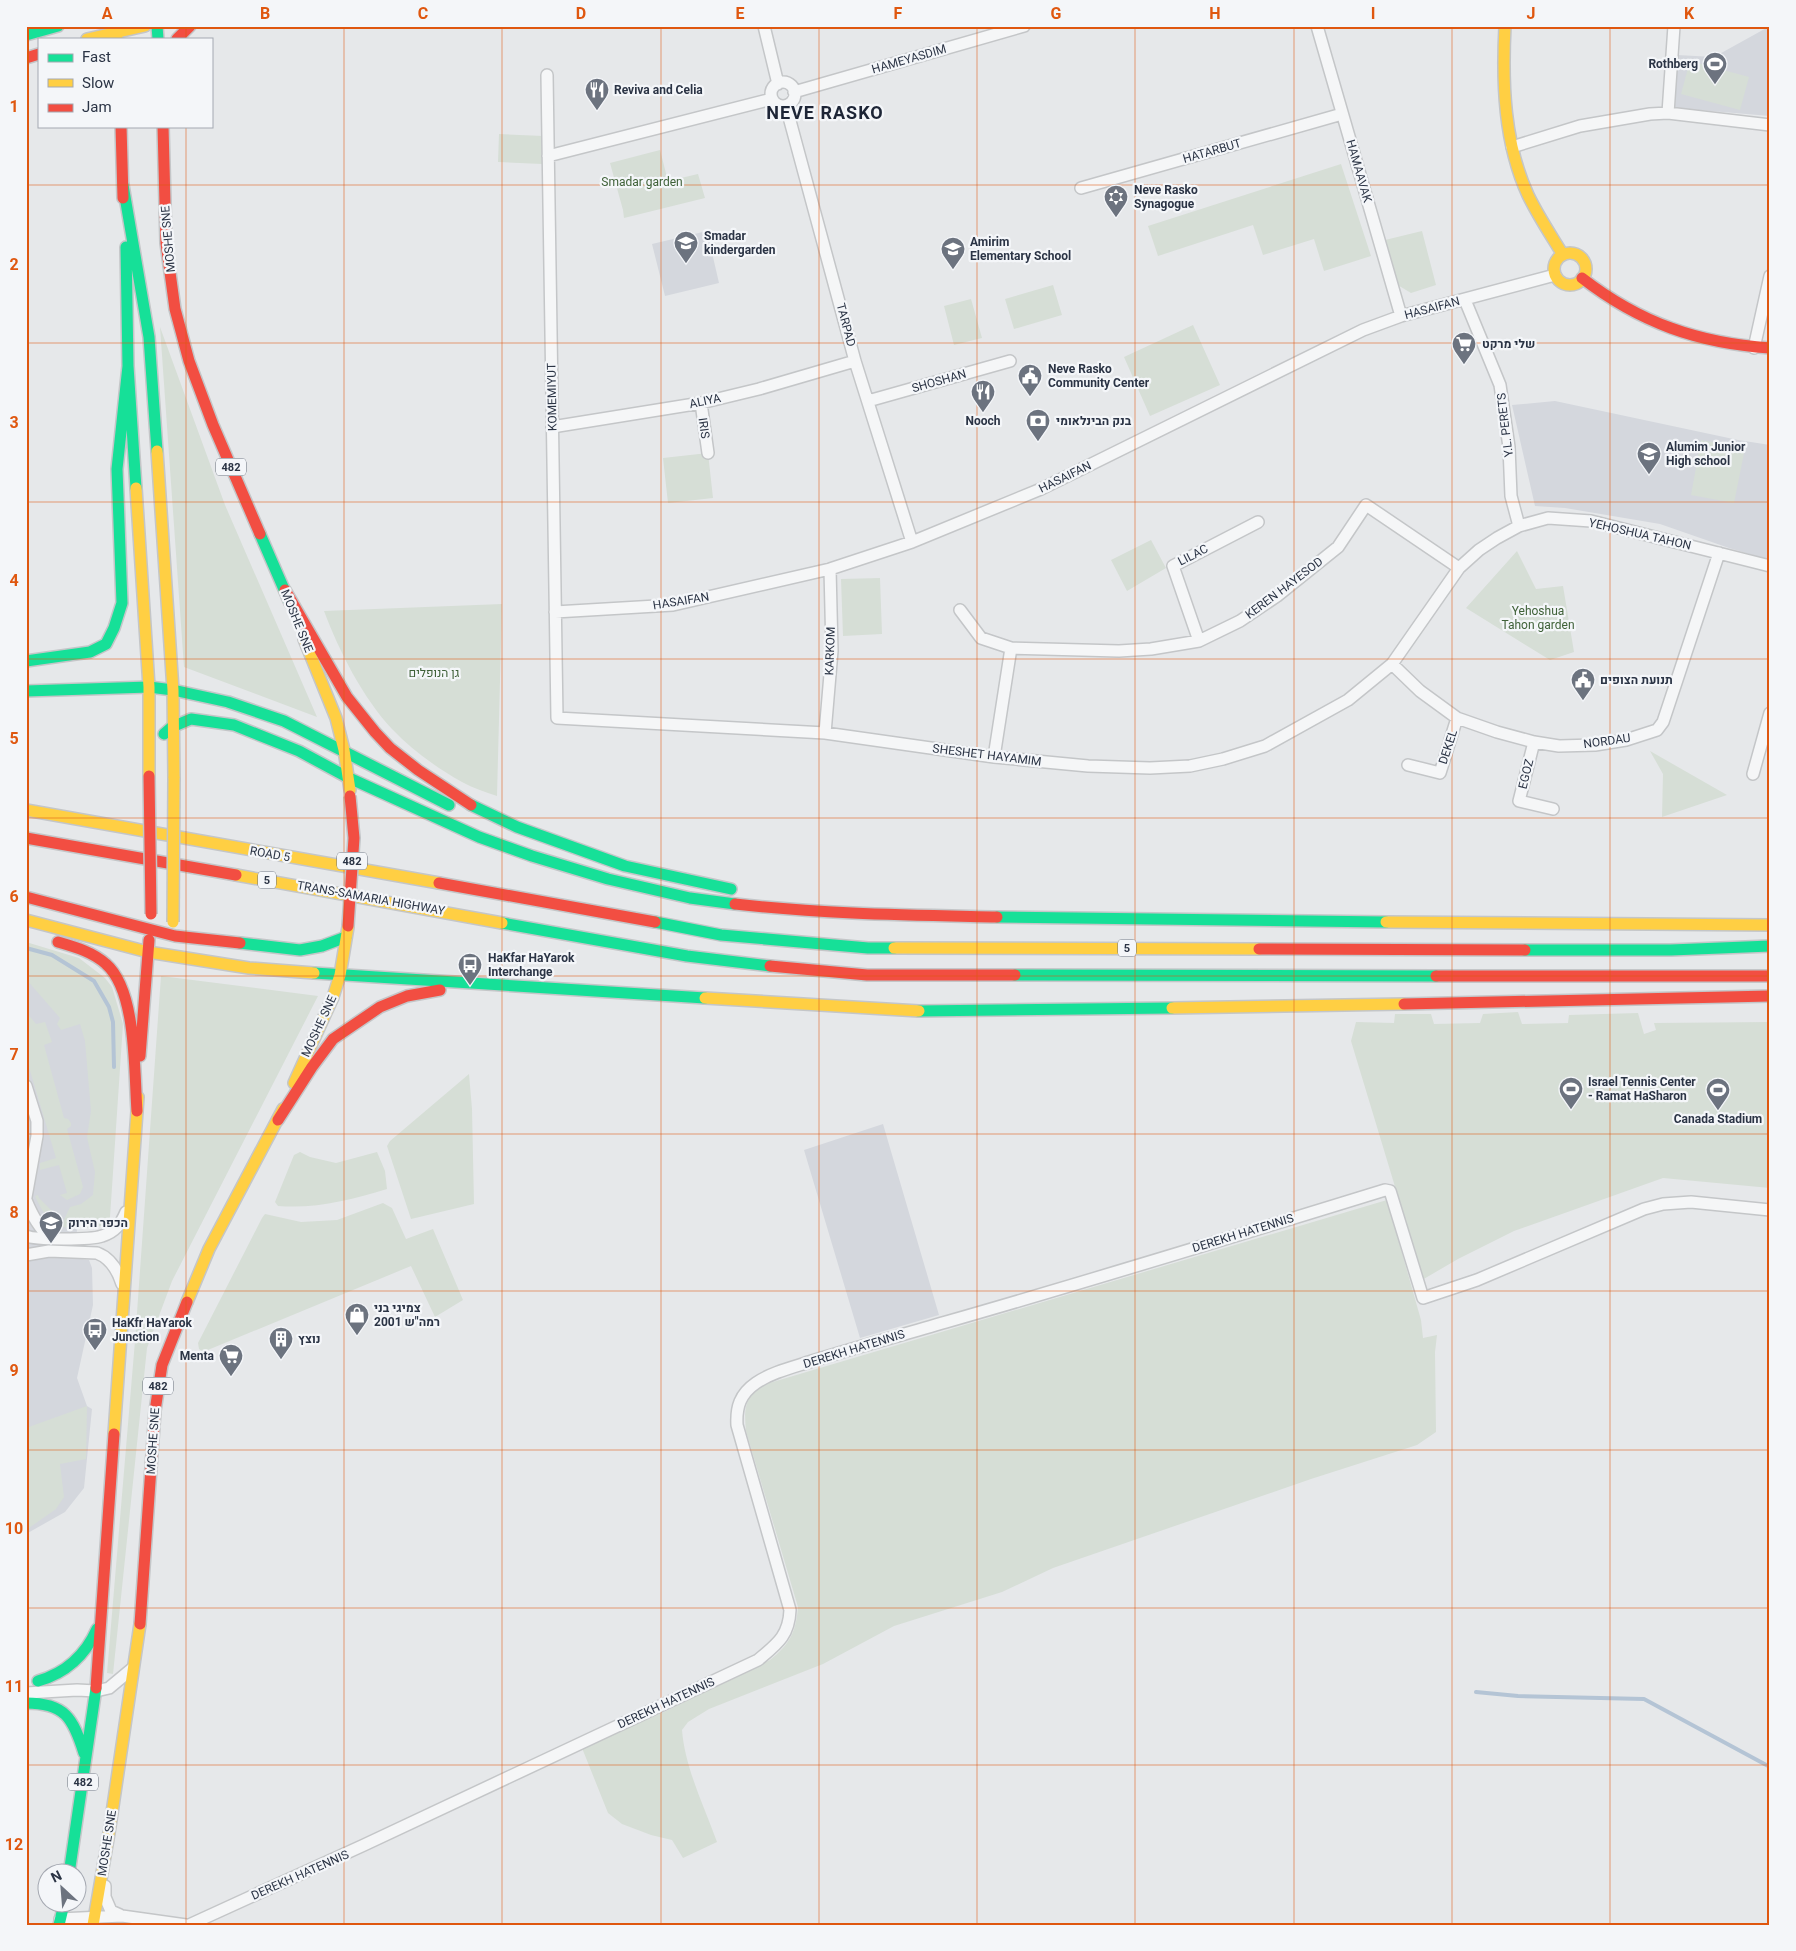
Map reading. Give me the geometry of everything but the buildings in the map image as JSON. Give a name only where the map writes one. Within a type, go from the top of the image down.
[{"type":"main road","points":[[26,35],[58,26]]},
{"type":"main road","points":[[91,38],[144,26]]},
{"type":"main road","points":[[178,38],[190,26]]},
{"type":"main road","points":[[1505,26],[1504,94],[1512,147],[1528,194],[1563,255]]},
{"type":"main road","points":[[26,58],[38,54]]},
{"type":"main road","name":"482","points":[[70,1864],[96,1691],[151,914],[149,687],[128,366],[128,288],[121,128]]},
{"type":"main road","name":"MOSHE SNE","points":[[94,1920],[140,1630],[155,1411],[162,1365],[209,1249],[278,1120],[333,997],[340,975],[347,932],[354,838],[344,750],[336,718],[285,590],[213,425],[187,353],[175,309],[166,243],[163,128]]},
{"type":"main road","points":[[123,185],[149,337],[173,690],[173,922],[175,936],[180,946],[196,960]]},
{"type":"main road","points":[[1573,254],[1580,257],[1584,263],[1585,269],[1582,278],[1573,284],[1563,283],[1555,275],[1555,262],[1563,255],[1573,254]]},
{"type":"main road","points":[[1582,278],[1595,289],[1632,312],[1693,337],[1754,348],[1770,348]]},
{"type":"main road","points":[[26,662],[90,652],[106,644],[114,628],[122,603],[117,469],[128,366]]},
{"type":"main road","points":[[285,590],[347,697],[390,748],[466,803],[517,828]]},
{"type":"main road","points":[[26,692],[149,687],[173,690],[228,702],[274,718],[344,750],[468,815],[517,828],[624,866],[712,887],[741,891]]},
{"type":"main road","points":[[150,755],[158,738],[172,727],[191,719],[234,725],[299,751],[347,777],[479,837],[532,856],[608,879],[690,898],[778,909],[894,914],[1213,920],[1770,924]]},
{"type":"main road","name":"5","points":[[26,810],[721,935],[799,943],[868,948],[1670,950],[1770,946]]},
{"type":"main road","name":"5","points":[[26,838],[489,919],[687,956],[858,975],[1304,977],[1770,976]]},
{"type":"main road","points":[[26,897],[175,936],[300,950],[322,946],[347,932]]},
{"type":"main road","points":[[779,897],[894,914]]},
{"type":"main road","points":[[26,920],[148,952],[249,968],[469,984],[916,1011],[1312,1006],[1770,996]]},
{"type":"main road","points":[[44,939],[90,953],[103,961],[120,981],[130,1009],[137,1111]]},
{"type":"main road","points":[[278,1120],[312,1067],[334,1039],[362,1018],[380,1007],[407,996],[469,984]]},
{"type":"main road","points":[[32,1682],[58,1674],[83,1655],[93,1641],[100,1620]]},
{"type":"main road","points":[[26,1703],[48,1703],[60,1708],[70,1717],[78,1731],[86,1760]]},
{"type":"street","points":[[764,26],[778,84]]},
{"type":"street","name":"HAMEYASDIM","points":[[794,92],[1024,26]]},
{"type":"street","name":"HAMAAVAK","points":[[1317,26],[1400,316]]},
{"type":"street","points":[[1668,113],[1674,26]]},
{"type":"street","name":"KOMEMIYUT","points":[[547,76],[556,718]]},
{"type":"street","points":[[786,83],[793,88],[794,92],[792,102],[786,106],[777,105],[772,99],[772,89],[778,84],[786,83]]},
{"type":"street","points":[[548,156],[772,99]]},
{"type":"street","name":"TARPAD","points":[[786,106],[856,361],[912,542]]},
{"type":"street","points":[[1512,147],[1580,126],[1650,114],[1668,113],[1770,125]]},
{"type":"street","name":"HATARBUT","points":[[1081,188],[1342,114]]},
{"type":"street","name":"HASAIFAN","points":[[555,612],[673,605],[830,569],[912,542],[1042,488],[1363,330],[1400,316],[1555,275]]},
{"type":"street","points":[[1754,348],[1770,276]]},
{"type":"street","name":"Y.L. PERETS","points":[[1465,300],[1500,385],[1509,447],[1511,496],[1519,526]]},
{"type":"street","name":"ALIYA","points":[[552,427],[701,403],[759,389],[856,361]]},
{"type":"street","name":"SHOSHAN","points":[[868,401],[1010,361]]},
{"type":"street","name":"IRIS","points":[[701,403],[708,453]]},
{"type":"street","name":"KEREN HAYESOD","points":[[960,610],[982,638],[1011,648],[1119,651],[1151,649],[1199,641],[1240,621],[1277,596],[1338,547],[1366,505],[1459,568]]},
{"type":"street","name":"YEHOSHUA TAHON","points":[[1392,664],[1459,568],[1478,550],[1519,526],[1548,518],[1591,521],[1770,566]]},
{"type":"street","name":"LILAC","points":[[1199,641],[1173,566],[1258,522]]},
{"type":"street","name":"NORDAU","points":[[1392,664],[1420,691],[1458,718],[1497,732],[1534,742],[1559,746],[1595,744],[1626,740],[1657,730],[1663,722],[1719,554]]},
{"type":"street","name":"KARKOM","points":[[825,733],[832,651],[830,569]]},
{"type":"street","points":[[994,757],[1011,648]]},
{"type":"street","name":"SHESHET HAYAMIM","points":[[556,718],[825,733],[994,757],[1088,766],[1150,768],[1190,766],[1223,759],[1265,746],[1348,700],[1392,664]]},
{"type":"street","points":[[1752,774],[1770,713]]},
{"type":"street","name":"DEKEL","points":[[1408,764],[1440,773],[1458,718]]},
{"type":"street","name":"EGOZ","points":[[1534,742],[1519,801],[1552,809]]},
{"type":"street","points":[[26,1086],[37,1121],[37,1136],[26,1198],[35,1220],[52,1239]]},
{"type":"street","name":"DEREKH HATENNIS","points":[[60,1922],[122,1916],[188,1925],[364,1845],[758,1660],[780,1642],[790,1621],[789,1603],[737,1425],[736,1412],[739,1401],[747,1390],[757,1382],[776,1373],[1385,1190],[1390,1191],[1423,1298],[1477,1280],[1644,1208],[1663,1204],[1691,1202],[1770,1210]]},
{"type":"street","points":[[26,1236],[52,1239],[102,1236],[122,1223],[130,1198]]},
{"type":"street","points":[[26,1254],[49,1251],[91,1252],[101,1255],[120,1275],[124,1292]]},
{"type":"street","points":[[26,1693],[77,1690],[96,1691],[109,1688],[133,1668]]},
{"type":"street","points":[[109,1833],[105,1897],[111,1911],[122,1916]]},
{"type":"street","points":[[60,1922],[77,1925]]},
{"type":"shaded area","points":[[1770,26],[1770,116],[1675,108],[1677,55],[1714,57]]},
{"type":"shaded area","name":"Smadar kindergarden","points":[[707,231],[719,283],[665,296],[652,244]]},
{"type":"shaded area","name":"Alumim Junior High school","points":[[1555,401],[1738,440],[1770,445],[1770,560],[1660,524],[1565,508],[1535,506],[1512,405]]},
{"type":"shaded area","name":"הכפר הירוק","points":[[26,957],[106,1014],[99,1227],[77,1228],[76,1255],[82,1255],[82,1259],[89,1260],[92,1268],[93,1305],[77,1378],[87,1406],[92,1409],[84,1488],[65,1512],[26,1534]]},
{"type":"shaded area","points":[[883,1124],[939,1315],[860,1338],[804,1150]]},
{"type":"green space","name":"Rothberg","points":[[1690,61],[1749,77],[1740,110],[1681,94]]},
{"type":"green space","points":[[499,134],[543,136],[542,164],[498,162]]},
{"type":"green space","name":"Smadar garden","points":[[660,150],[668,181],[698,174],[705,198],[624,218],[610,163]]},
{"type":"green space","points":[[1341,164],[1371,256],[1324,271],[1314,239],[1263,255],[1253,225],[1158,256],[1148,226]]},
{"type":"green space","points":[[1422,231],[1436,285],[1411,293],[1396,284],[1385,240]]},
{"type":"green space","points":[[1053,285],[1062,315],[1014,329],[1005,299]]},
{"type":"green space","points":[[971,299],[982,338],[954,345],[944,306]]},
{"type":"green space","points":[[1193,325],[1220,385],[1150,416],[1124,357]]},
{"type":"green space","points":[[160,327],[225,505],[317,717],[184,667]]},
{"type":"green space","points":[[1701,440],[1745,448],[1734,503],[1691,495]]},
{"type":"green space","points":[[708,453],[713,498],[668,503],[663,458]]},
{"type":"green space","points":[[1151,540],[1166,568],[1127,591],[1111,560]]},
{"type":"green space","name":"Yehoshua Tahon garden","points":[[1517,551],[1536,589],[1563,586],[1574,652],[1550,660],[1466,608]]},
{"type":"green space","points":[[880,578],[882,634],[843,636],[841,579]]},
{"type":"green space","name":"גן הנופלים","points":[[502,604],[497,796],[466,784],[443,771],[416,751],[392,729],[381,717],[362,689],[337,642],[324,611]]},
{"type":"green space","points":[[1650,751],[1727,795],[1662,817],[1663,774]]},
{"type":"green space","points":[[26,942],[79,958],[105,978],[112,987],[123,1024],[110,1217],[107,1223],[102,1226],[81,1228],[55,1225],[46,1216],[35,1196],[38,1195],[63,1222],[70,1207],[81,1204],[93,1195],[95,1172],[87,1137],[91,1111],[85,1041],[80,1024],[61,1030],[57,1024],[60,1018],[26,979]]},
{"type":"green space","points":[[161,976],[318,996],[172,1281],[147,1348],[113,1674],[107,1673],[135,1341]]},
{"type":"green space","points":[[26,1012],[36,1024],[45,1022],[52,1042],[44,1045],[64,1118],[68,1119],[71,1123],[71,1126],[67,1129],[83,1187],[80,1194],[67,1200],[60,1195],[67,1193],[59,1165],[40,1170],[40,1163],[56,1158],[26,1057]]},
{"type":"green space","name":"Israel Tennis Center - Ramat HaSharon","points":[[1518,1012],[1522,1024],[1568,1023],[1569,1015],[1638,1013],[1644,1034],[1656,1030],[1654,1023],[1770,1022],[1770,1188],[1663,1178],[1514,1231],[1458,1259],[1422,1280],[1351,1041],[1356,1022],[1394,1023],[1395,1014],[1431,1014],[1434,1024],[1480,1023],[1483,1014]]},
{"type":"green space","points":[[469,1074],[472,1109],[474,1204],[411,1219],[387,1146],[390,1141]]},
{"type":"green space","points":[[300,1152],[310,1157],[336,1163],[377,1152],[385,1171],[387,1189],[333,1203],[292,1207],[278,1206],[275,1202],[294,1155]]},
{"type":"green space","points":[[1387,1200],[1421,1320],[1423,1338],[1437,1335],[1435,1352],[1436,1432],[1417,1445],[1311,1479],[1053,1568],[1002,1592],[894,1626],[823,1664],[709,1709],[688,1722],[682,1730],[691,1773],[717,1842],[683,1858],[672,1840],[651,1835],[622,1824],[608,1813],[582,1748],[662,1713],[770,1660],[783,1648],[794,1631],[798,1607],[746,1431],[745,1416],[747,1404],[753,1393],[766,1384]]},
{"type":"green space","points":[[383,1203],[392,1208],[406,1239],[433,1229],[463,1300],[435,1317],[411,1266],[203,1352],[199,1349],[198,1343],[265,1214],[301,1222],[337,1220]]},
{"type":"green space","points":[[87,1406],[86,1459],[60,1464],[64,1497],[56,1509],[26,1530],[26,1428]]},
{"type":"waterway","points":[[26,948],[52,955],[94,981],[109,1007],[113,1022],[114,1067]]},
{"type":"waterway","points":[[1476,1692],[1518,1696],[1644,1699],[1770,1767]]},
{"type":"traffic: fast","points":[[26,35],[58,26]]},
{"type":"traffic: fast","points":[[157,26],[158,38]]},
{"type":"traffic: fast","points":[[123,185],[149,337],[157,451]]},
{"type":"traffic: fast","points":[[126,247],[128,366],[136,488]]},
{"type":"traffic: fast","points":[[26,661],[90,652],[106,644],[114,628],[122,603],[117,469],[128,366]]},
{"type":"traffic: fast","points":[[260,534],[290,603]]},
{"type":"traffic: fast","points":[[26,691],[149,687],[173,690],[228,702],[284,721],[449,805]]},
{"type":"traffic: fast","points":[[164,734],[172,727],[191,719],[234,725],[299,751],[347,777]]},
{"type":"traffic: fast","points":[[347,777],[479,837],[532,856],[608,879],[690,898],[735,904]]},
{"type":"traffic: fast","points":[[471,805],[517,827],[625,866],[731,889]]},
{"type":"traffic: fast","points":[[997,917],[1386,922]]},
{"type":"traffic: fast","points":[[655,922],[721,935],[868,948],[894,948]]},
{"type":"traffic: fast","points":[[502,923],[687,956],[770,966]]},
{"type":"traffic: fast","points":[[240,943],[300,950],[322,946],[346,937]]},
{"type":"traffic: fast","points":[[1525,950],[1671,950],[1770,946]]},
{"type":"traffic: fast","points":[[314,973],[705,998]]},
{"type":"traffic: fast","points":[[1015,975],[1436,976]]},
{"type":"traffic: fast","points":[[919,1011],[1172,1008]]},
{"type":"traffic: fast","points":[[38,1681],[48,1678],[74,1662],[87,1647],[97,1629]]},
{"type":"traffic: fast","points":[[70,1864],[96,1688]]},
{"type":"traffic: fast","points":[[26,1703],[50,1706],[66,1715],[76,1730],[84,1753]]},
{"type":"traffic: fast","points":[[59,1925],[62,1914]]},
{"type":"traffic: slow","points":[[116,26],[117,38]]},
{"type":"traffic: slow","points":[[91,38],[145,26]]},
{"type":"traffic: slow","points":[[1505,26],[1506,112],[1514,155],[1528,195],[1563,255]]},
{"type":"traffic: slow","points":[[1570,253],[1581,258],[1586,269],[1581,280],[1570,285],[1559,280],[1554,269],[1559,258],[1570,253]]},
{"type":"traffic: slow","points":[[157,451],[173,690],[174,778]]},
{"type":"traffic: slow","points":[[136,488],[149,687],[149,776]]},
{"type":"traffic: slow","points":[[304,639],[336,718],[344,750],[350,790]]},
{"type":"traffic: slow","points":[[173,922],[174,778]]},
{"type":"traffic: slow","points":[[26,810],[439,883]]},
{"type":"traffic: slow","points":[[236,875],[502,923]]},
{"type":"traffic: slow","points":[[26,920],[148,952],[249,968],[314,973]]},
{"type":"traffic: slow","points":[[1386,922],[1770,925]]},
{"type":"traffic: slow","points":[[294,1083],[333,997],[340,975],[348,927]]},
{"type":"traffic: slow","points":[[894,948],[1259,949]]},
{"type":"traffic: slow","points":[[705,998],[919,1011]]},
{"type":"traffic: slow","points":[[1172,1008],[1404,1004]]},
{"type":"traffic: slow","points":[[114,1434],[138,1097]]},
{"type":"traffic: slow","points":[[187,1302],[209,1249],[283,1109]]},
{"type":"traffic: slow","points":[[93,1925],[109,1833],[140,1624]]},
{"type":"traffic: jam","points":[[178,38],[190,26]]},
{"type":"traffic: jam","points":[[26,58],[38,54]]},
{"type":"traffic: jam","points":[[121,128],[123,198]]},
{"type":"traffic: jam","points":[[163,128],[166,243],[175,309],[189,361],[213,425],[260,534]]},
{"type":"traffic: jam","points":[[1582,278],[1626,307],[1648,319],[1671,328],[1694,336],[1718,341],[1770,348]]},
{"type":"traffic: jam","points":[[285,590],[347,697],[375,732],[390,748],[418,770],[471,805]]},
{"type":"traffic: jam","points":[[149,776],[151,914]]},
{"type":"traffic: jam","points":[[348,926],[354,838],[350,796]]},
{"type":"traffic: jam","points":[[26,838],[236,875]]},
{"type":"traffic: jam","points":[[439,883],[655,922]]},
{"type":"traffic: jam","points":[[26,897],[175,936],[240,943]]},
{"type":"traffic: jam","points":[[735,904],[833,912],[997,917]]},
{"type":"traffic: jam","points":[[140,1056],[149,940]]},
{"type":"traffic: jam","points":[[58,942],[90,953],[106,964],[116,976],[124,993],[132,1033],[137,1111]]},
{"type":"traffic: jam","points":[[1259,949],[1525,950]]},
{"type":"traffic: jam","points":[[770,966],[867,975],[1015,975]]},
{"type":"traffic: jam","points":[[1436,976],[1770,976]]},
{"type":"traffic: jam","points":[[278,1120],[312,1067],[333,1039],[380,1007],[407,996],[440,990]]},
{"type":"traffic: jam","points":[[1404,1004],[1770,996]]},
{"type":"traffic: jam","points":[[140,1624],[155,1411],[162,1365],[187,1302]]},
{"type":"traffic: jam","points":[[96,1688],[114,1434]]},
{"type":"place","name":"Rothberg","points":[[1715,85]]},
{"type":"place","name":"Reviva and Celia","points":[[597,111]]},
{"type":"place","name":"Neve Rasko Synagogue","points":[[1116,218]]},
{"type":"place","name":"Smadar kindergarden","points":[[686,264]]},
{"type":"place","name":"Amirim Elementary School","points":[[953,270]]},
{"type":"place","name":"שלי מרקט","points":[[1464,365]]},
{"type":"place","name":"Neve Rasko Community Center","points":[[1030,397]]},
{"type":"place","name":"Nooch","points":[[983,413]]},
{"type":"place","name":"בנק הבינלאומי","points":[[1038,442]]},
{"type":"place","name":"Alumim Junior High school","points":[[1649,475]]},
{"type":"place","name":"תנועת הצופים","points":[[1583,701]]},
{"type":"place","name":"HaKfar HaYarok Interchange","points":[[470,986]]},
{"type":"place","name":"Israel Tennis Center - Ramat HaSharon","points":[[1571,1110]]},
{"type":"place","name":"Canada Stadium","points":[[1718,1111]]},
{"type":"place","name":"הכפר הירוק","points":[[51,1244]]},
{"type":"place","name":"צמיגי בני 2001 רמה\"ש","points":[[357,1336]]},
{"type":"place","name":"HaKfr HaYarok Junction","points":[[95,1351]]},
{"type":"place","name":"נוצץ","points":[[281,1360]]},
{"type":"place","name":"Menta","points":[[231,1377]]},
{"type":"district","name":"NEVE RASKO","points":[[825,112]]}]
